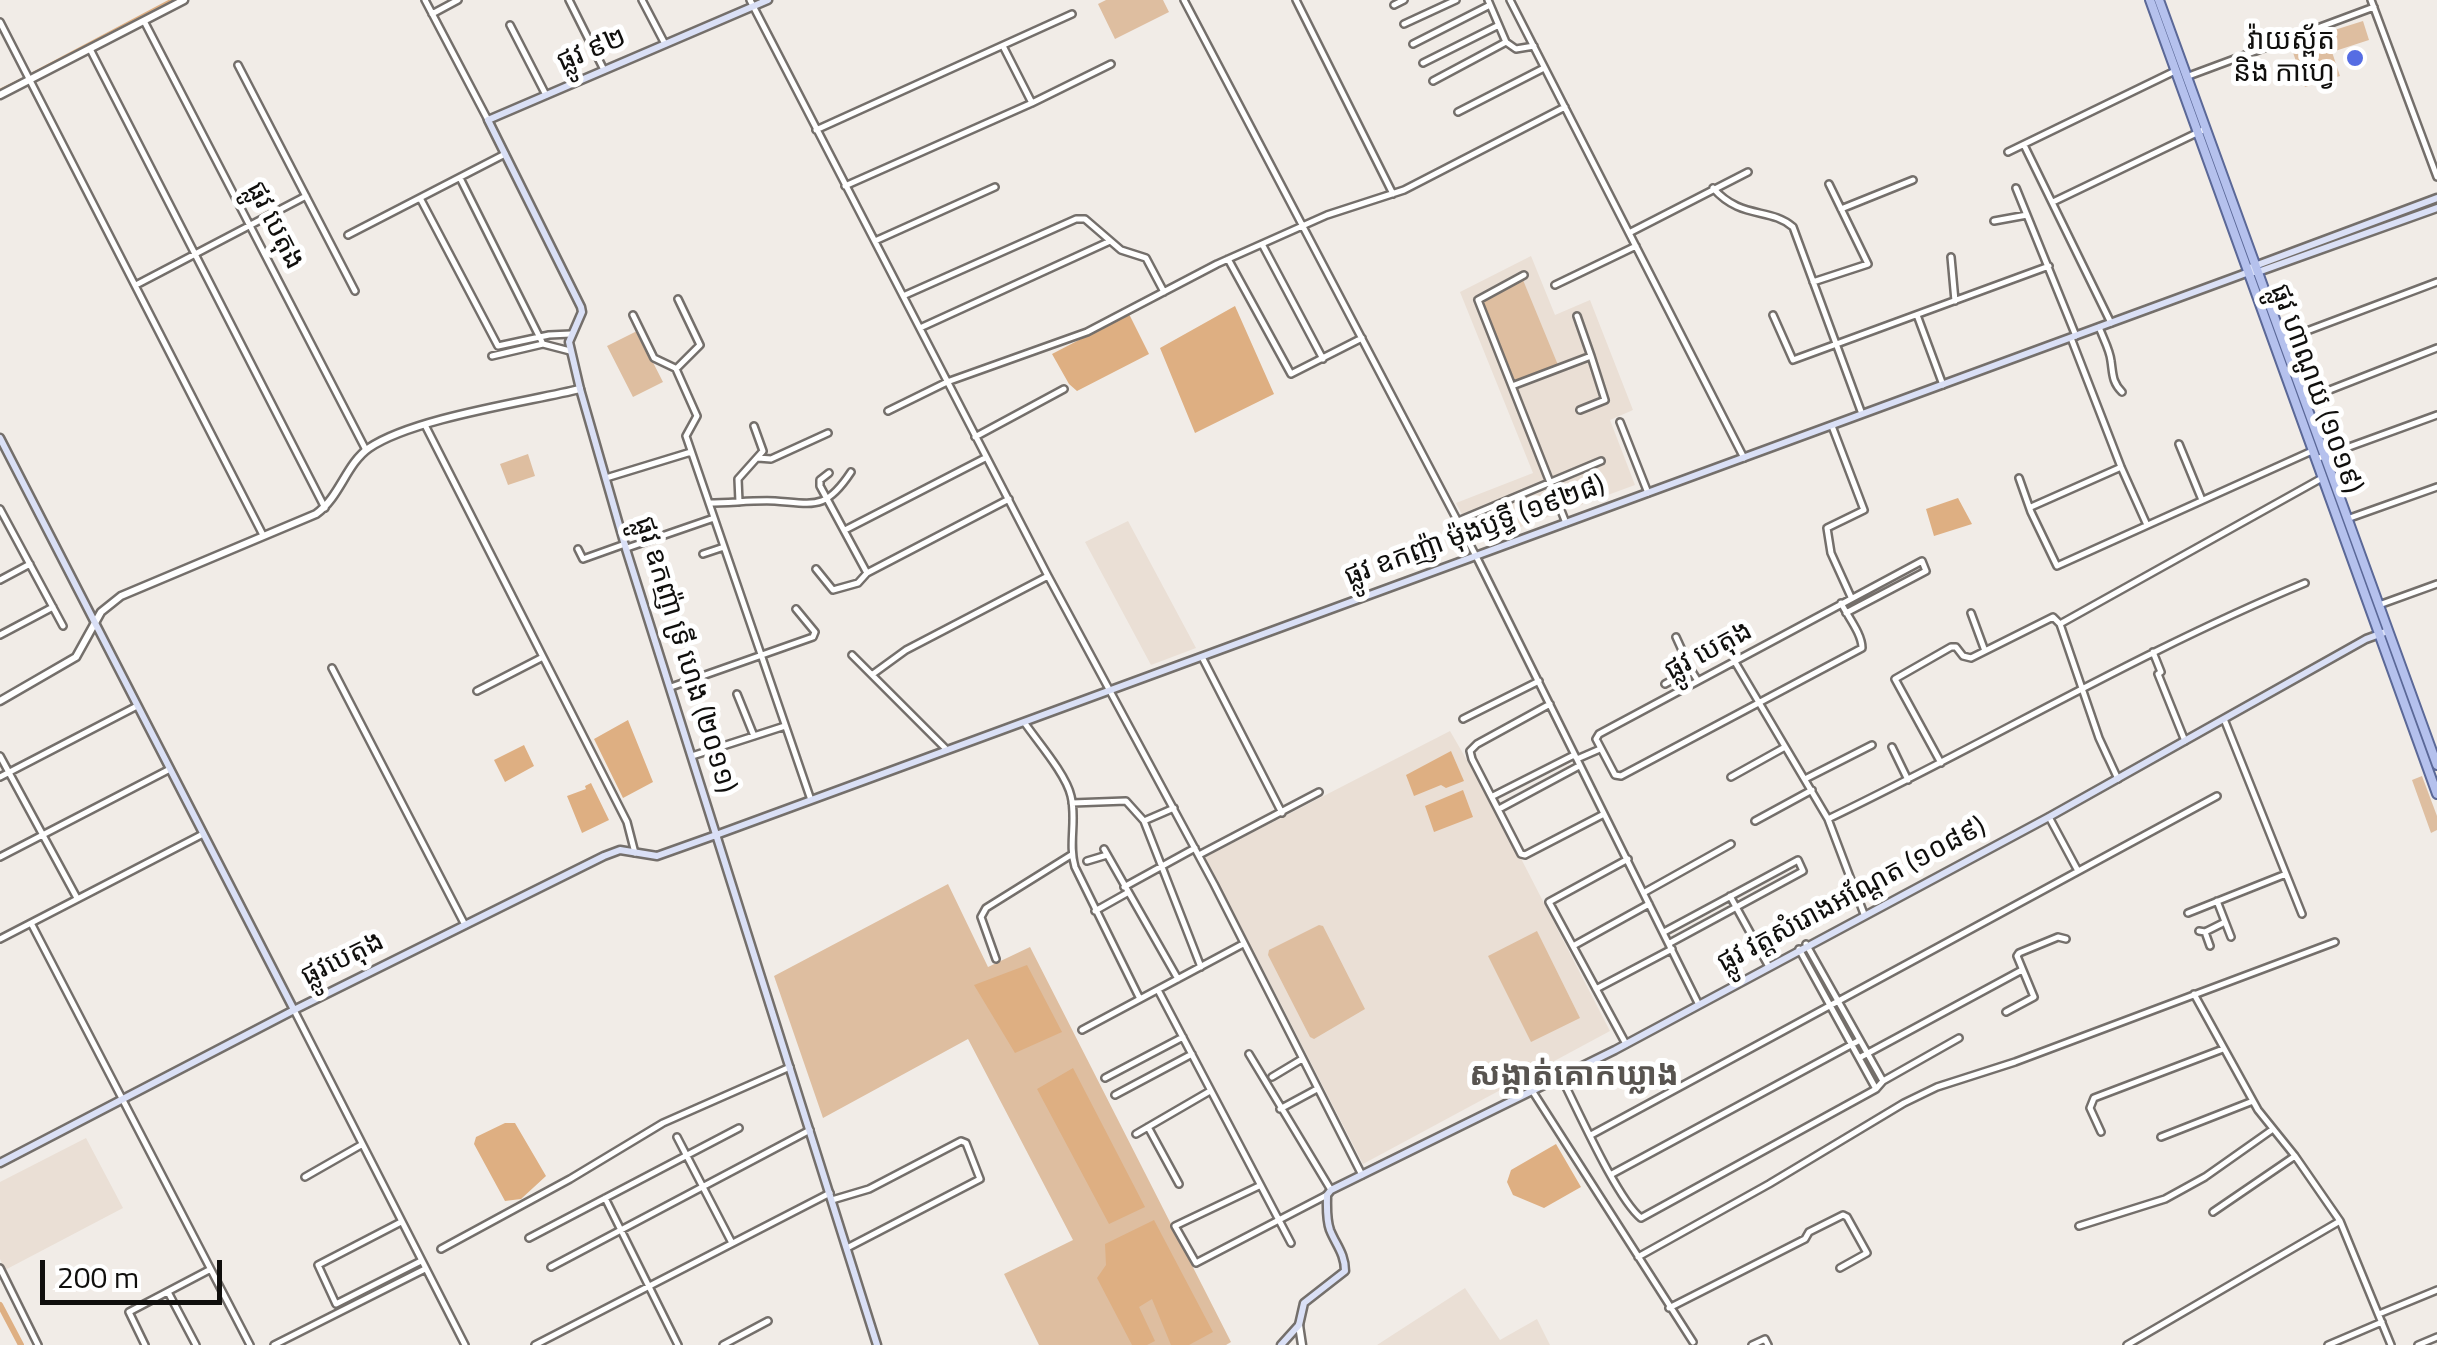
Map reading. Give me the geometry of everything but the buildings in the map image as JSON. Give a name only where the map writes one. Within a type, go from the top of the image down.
[{"type":"main road","name":"ផ្លូវ ៩២","points":[[488,120],[752,3],[768,0]]},
{"type":"main road","name":"ផ្លូវ ហាណូយ (១០១៩)","points":[[2150,0],[2174,70],[2283,340],[2304,400],[2322,478],[2437,765]]},
{"type":"main road","name":"ផ្លូវ ហាណូយ (១០១៩)","points":[[2159,0],[2201,130]]},
{"type":"main road","name":"ផ្លូវ ឧកញ៉ា ទ្រី ហេង (២០១១)","points":[[488,120],[581,308],[570,352],[580,389],[877,1345]]},
{"type":"main road","name":"ផ្លូវ ឧកញ៉ា ម៉ុងឫទ្ធី (១៩២៨)","points":[[716,835],[2073,337],[2437,198]]},
{"type":"main road","name":"ផ្លូវ ឧកញ៉ា ម៉ុងឫទ្ធី (១៩២៨)","points":[[2254,269],[2437,208]]},
{"type":"main road","name":"ផ្លូវ ហាណូយ (១០១៩)","points":[[2254,269],[2317,456],[2347,519],[2378,605],[2437,794]]},
{"type":"main road","points":[[0,438],[294,1010]]},
{"type":"main road","name":"ផ្លូវ វត្តសំរោងអណ្ដែត (១០៨៩)","points":[[1329,1192],[1626,1044],[2384,632]]},
{"type":"main road","name":"ផ្លូវបេតុង","points":[[0,1163],[294,1010],[604,856],[620,850],[657,856],[716,835]]},
{"type":"main road","points":[[1281,1345],[1299,1325],[1304,1303],[1346,1268],[1330,1229],[1329,1192]]},
{"type":"street","points":[[0,95],[184,0]]},
{"type":"street","name":"ផ្លូវ ឧកញ៉ា ទ្រី ហេង (២០១១)","points":[[424,0],[488,120]]},
{"type":"street","points":[[432,14],[458,0]]},
{"type":"street","points":[[569,0],[604,70]]},
{"type":"street","points":[[642,0],[665,44]]},
{"type":"street","points":[[1184,0],[1476,556],[1698,1003]]},
{"type":"street","points":[[1296,0],[1394,194]]},
{"type":"street","points":[[1394,5],[1404,0]]},
{"type":"street","points":[[1404,24],[1456,0]]},
{"type":"street","points":[[1510,0],[1744,458]]},
{"type":"street","points":[[1413,44],[1489,2],[1506,42],[1516,50],[1534,46]]},
{"type":"street","points":[[752,3],[1362,1175]]},
{"type":"street","points":[[2186,77],[2373,4],[2437,177]]},
{"type":"street","points":[[816,130],[1072,14]]},
{"type":"street","name":"ផ្លូវ បេតុង","points":[[144,21],[366,450]]},
{"type":"street","points":[[0,22],[263,536]]},
{"type":"street","points":[[510,25],[546,96]]},
{"type":"street","points":[[1422,63],[1498,26]]},
{"type":"street","points":[[1433,81],[1506,42]]},
{"type":"street","points":[[1003,46],[1032,103]]},
{"type":"street","points":[[90,49],[325,508]]},
{"type":"street","points":[[845,186],[1111,64]]},
{"type":"street","points":[[238,65],[355,290]]},
{"type":"street","points":[[1458,112],[1545,68]]},
{"type":"street","points":[[2008,152],[2174,70]]},
{"type":"street","points":[[888,411],[947,382],[1087,332],[1228,259],[1304,226],[1394,194],[1565,107]]},
{"type":"street","points":[[2053,202],[2201,130]]},
{"type":"street","points":[[2024,144],[2112,322]]},
{"type":"street","points":[[348,236],[505,154]]},
{"type":"street","points":[[1630,233],[1748,172]]},
{"type":"street","points":[[460,178],[543,340],[570,352]]},
{"type":"street","points":[[1841,208],[1912,180]]},
{"type":"street","points":[[1813,282],[1868,264],[1830,184]]},
{"type":"street","points":[[875,241],[995,186]]},
{"type":"street","points":[[1713,188],[1723,200],[1742,210],[1790,222],[1862,414]]},
{"type":"street","points":[[2016,188],[2049,266],[2120,467],[2147,526]]},
{"type":"street","points":[[135,286],[306,196]]},
{"type":"street","points":[[420,198],[498,346],[572,334]]},
{"type":"street","points":[[1994,221],[2027,215]]},
{"type":"street","points":[[904,296],[1085,218],[1097,226],[1108,242],[1146,258],[1164,293]]},
{"type":"street","points":[[920,328],[1108,242]]},
{"type":"street","points":[[1262,244],[1322,360]]},
{"type":"street","points":[[1555,285],[1636,246]]},
{"type":"street","points":[[1951,257],[1955,301]]},
{"type":"street","points":[[1228,259],[1288,372],[1296,373],[1362,338]]},
{"type":"street","points":[[1773,314],[1790,359],[2049,266]]},
{"type":"street","points":[[1524,276],[1478,300],[1566,523]]},
{"type":"street","points":[[2283,340],[2437,282]]},
{"type":"street","points":[[676,369],[700,345],[678,299]]},
{"type":"street","points":[[633,314],[654,358],[676,369],[697,416],[686,431],[691,452],[811,800]]},
{"type":"street","points":[[1917,314],[1943,385]]},
{"type":"street","points":[[1577,316],[1605,400],[1580,410]]},
{"type":"street","points":[[2099,327],[2112,364],[2110,370],[2122,392]]},
{"type":"street","points":[[492,356],[543,340]]},
{"type":"street","points":[[2304,400],[2437,348]]},
{"type":"street","points":[[1512,386],[1592,356]]},
{"type":"street","points":[[0,701],[76,657],[108,604],[121,596],[325,508],[366,450],[425,425],[580,389]]},
{"type":"street","points":[[974,436],[1064,389]]},
{"type":"street","points":[[2019,478],[2057,566],[2202,500],[2437,415]]},
{"type":"street","points":[[1620,422],[1648,492]]},
{"type":"street","points":[[425,425],[627,822],[635,854]]},
{"type":"street","points":[[1832,425],[1864,510],[1826,528],[1831,553],[1852,597]]},
{"type":"street","points":[[739,502],[738,478],[758,458],[763,447],[754,426]]},
{"type":"street","points":[[758,458],[771,459],[828,433]]},
{"type":"street","points":[[2180,444],[2202,500]]},
{"type":"street","points":[[606,478],[691,452]]},
{"type":"street","points":[[845,530],[986,458]]},
{"type":"street","points":[[1458,521],[1601,461]]},
{"type":"street","points":[[2031,507],[2120,467]]},
{"type":"street","points":[[709,503],[775,501],[810,506],[827,499],[852,472]]},
{"type":"street","points":[[829,473],[820,480],[827,499],[868,573]]},
{"type":"street","points":[[2060,624],[2322,478]]},
{"type":"street","points":[[2347,519],[2437,487]]},
{"type":"street","points":[[816,568],[836,590],[858,583],[868,573],[1009,500]]},
{"type":"street","points":[[0,509],[3,524],[63,626]]},
{"type":"street","points":[[578,549],[583,559],[714,518]]},
{"type":"street","points":[[703,554],[724,548]]},
{"type":"street","name":"ផ្លូវ បេតុង","points":[[1600,749],[1597,736],[1920,560],[1926,568],[1846,613]]},
{"type":"street","points":[[0,580],[30,564]]},
{"type":"street","points":[[874,674],[906,650],[1048,576]]},
{"type":"street","points":[[1828,819],[2153,651],[2305,583]]},
{"type":"street","points":[[2378,605],[2437,584]]},
{"type":"street","points":[[1493,796],[1600,749],[1615,776],[1621,776],[1862,648],[1840,603]]},
{"type":"street","points":[[0,634],[53,607]]},
{"type":"street","points":[[670,687],[762,658],[815,635],[796,609]]},
{"type":"street","points":[[1970,614],[1985,650]]},
{"type":"street","points":[[1942,763],[1896,678],[1951,647],[1956,647],[1966,659],[2053,617],[2060,624],[2099,738],[2118,779]]},
{"type":"street","points":[[1676,637],[1698,681]]},
{"type":"street","points":[[2153,651],[2185,741]]},
{"type":"street","points":[[852,655],[947,750]]},
{"type":"street","points":[[1202,656],[1282,812]]},
{"type":"street","points":[[476,691],[543,657]]},
{"type":"street","points":[[1735,662],[1828,819],[1864,914]]},
{"type":"street","points":[[332,668],[466,925]]},
{"type":"street","points":[[1665,684],[1691,670]]},
{"type":"street","points":[[1463,719],[1539,681]]},
{"type":"street","points":[[737,694],[754,736]]},
{"type":"street","points":[[1551,704],[1476,744],[1470,752],[1521,854],[1604,814]]},
{"type":"street","points":[[0,777],[138,706]]},
{"type":"street","points":[[2224,719],[2302,914]]},
{"type":"street","points":[[1024,722],[1068,788],[1072,803],[1072,855],[1140,999]]},
{"type":"street","points":[[692,756],[785,726]]},
{"type":"street","points":[[1805,779],[1872,745]]},
{"type":"street","points":[[1731,777],[1785,747]]},
{"type":"street","points":[[1892,748],[1908,780]]},
{"type":"street","points":[[0,756],[77,899]]},
{"type":"street","points":[[1499,809],[1577,760]]},
{"type":"street","points":[[0,857],[170,769]]},
{"type":"street","points":[[1755,820],[1812,790]]},
{"type":"street","points":[[1096,911],[1161,867],[1319,792]]},
{"type":"street","points":[[1591,1135],[2217,796]]},
{"type":"street","points":[[1072,803],[1126,801],[1144,821],[1201,967]]},
{"type":"street","points":[[1144,821],[1174,808]]},
{"type":"street","points":[[2049,817],[2078,870]]},
{"type":"street","points":[[0,940],[203,834]]},
{"type":"street","points":[[1644,892],[1731,844]]},
{"type":"street","points":[[1087,861],[1106,852],[1178,979]]},
{"type":"street","points":[[996,958],[982,917],[986,908],[1072,855]]},
{"type":"street","points":[[1626,1044],[1549,902],[1628,859]]},
{"type":"street","points":[[1596,989],[1804,871],[1798,860],[1664,932]]},
{"type":"street","points":[[2188,913],[2286,874]]},
{"type":"street","points":[[1730,896],[1768,966]]},
{"type":"street","points":[[2217,901],[2231,937]]},
{"type":"street","points":[[1573,946],[1650,904]]},
{"type":"street","points":[[2210,946],[2202,932],[2225,922]]},
{"type":"street","points":[[31,923],[250,1345]]},
{"type":"street","points":[[2006,1012],[2034,997],[2019,954],[2058,937],[2066,939]]},
{"type":"street","points":[[1638,1257],[1938,1087],[2016,1062],[2335,942]]},
{"type":"street","points":[[1082,1030],[1243,944]]},
{"type":"street","points":[[1802,947],[1883,1081]]},
{"type":"street","points":[[1802,947],[1876,1089]]},
{"type":"street","points":[[1858,1058],[2022,970]]},
{"type":"street","points":[[1158,990],[1290,1243]]},
{"type":"street","points":[[2194,994],[2253,1101],[2340,1220],[2391,1345]]},
{"type":"street","points":[[294,1010],[465,1345]]},
{"type":"street","points":[[1105,1078],[1183,1037]]},
{"type":"street","points":[[1562,1077],[1612,1174],[1640,1218],[1876,1089],[1883,1081],[1959,1038]]},
{"type":"street","points":[[1612,1174],[1860,1040]]},
{"type":"street","points":[[2101,1132],[2090,1108],[2094,1098],[2223,1049]]},
{"type":"street","points":[[1115,1095],[1192,1054]]},
{"type":"street","points":[[1249,1054],[1329,1192],[1196,1264],[1175,1226],[1259,1186]]},
{"type":"street","points":[[1272,1077],[1302,1059]]},
{"type":"street","points":[[441,1249],[570,1179],[663,1122],[790,1067]]},
{"type":"street","points":[[1280,1109],[1318,1088]]},
{"type":"street","points":[[1136,1134],[1210,1091]]},
{"type":"street","points":[[1533,1092],[1693,1342]]},
{"type":"street","points":[[2162,1137],[2253,1101]]},
{"type":"street","points":[[1148,1127],[1180,1184]]},
{"type":"street","points":[[529,1238],[739,1128]]},
{"type":"street","points":[[2079,1226],[2164,1200],[2206,1178],[2273,1128]]},
{"type":"street","points":[[551,1266],[810,1130]]},
{"type":"street","points":[[678,1137],[732,1243]]},
{"type":"street","points":[[534,1345],[831,1196],[869,1189],[961,1141],[966,1143],[980,1179],[847,1248]]},
{"type":"street","points":[[305,1177],[361,1146]]},
{"type":"street","points":[[2212,1212],[2295,1156]]},
{"type":"street","points":[[606,1198],[678,1345]]},
{"type":"street","points":[[1669,1308],[1805,1239],[1809,1232],[1843,1215],[1848,1217],[1867,1253],[1840,1268]]},
{"type":"street","points":[[2128,1345],[2340,1220]]},
{"type":"street","points":[[401,1222],[318,1265],[336,1304],[421,1261]]},
{"type":"street","points":[[0,1268],[38,1345]]},
{"type":"street","points":[[274,1345],[425,1269]]},
{"type":"street","points":[[145,1345],[129,1312],[210,1270]]},
{"type":"street","points":[[2379,1314],[2437,1290]]},
{"type":"street","points":[[168,1292],[196,1345]]},
{"type":"street","points":[[723,1345],[768,1321]]},
{"type":"street","points":[[2328,1345],[2382,1322]]},
{"type":"street","points":[[1299,1325],[1302,1345]]},
{"type":"street","points":[[2418,1345],[2437,1337]]},
{"type":"street","points":[[1752,1345],[1765,1340],[1768,1345]]},
{"type":"shaded area","points":[[1106,0],[1163,0],[1169,12],[1115,39],[1098,4]]},
{"type":"shaded area","points":[[2363,21],[2369,40],[2332,52],[2340,76],[2305,87],[2290,44]]},
{"type":"shaded area","points":[[1531,256],[1555,315],[1590,300],[1633,410],[1610,420],[1635,485],[1477,543],[1456,503],[1533,473],[1460,292]]},
{"type":"shaded area","points":[[1523,280],[1558,365],[1515,381],[1482,302]]},
{"type":"shaded area","points":[[1235,306],[1274,394],[1195,433],[1160,348]]},
{"type":"shaded area","points":[[1129,314],[1149,354],[1077,391],[1052,354]]},
{"type":"shaded area","points":[[637,331],[663,382],[633,397],[607,346]]},
{"type":"shaded area","points":[[528,454],[535,476],[508,485],[500,464]]},
{"type":"shaded area","points":[[1958,498],[1972,524],[1934,536],[1926,509]]},
{"type":"shaded area","points":[[1128,521],[1196,648],[1151,665],[1085,542]]},
{"type":"shaded area","points":[[628,720],[653,782],[623,798],[594,739]]},
{"type":"shaded area","points":[[1450,731],[1497,812],[1610,1031],[1363,1164],[1205,857]]},
{"type":"shaded area","points":[[524,745],[534,766],[505,782],[494,760]]},
{"type":"shaded area","points":[[1451,751],[1464,781],[1414,796],[1406,775]]},
{"type":"shaded area","points":[[2422,776],[2437,816],[2437,830],[2431,833],[2412,780]]},
{"type":"shaded area","points":[[591,783],[609,820],[582,833],[567,796]]},
{"type":"shaded area","points":[[1463,790],[1473,817],[1434,832],[1425,806]]},
{"type":"shaded area","points":[[948,884],[988,967],[1030,947],[1231,1342],[1039,1345],[1004,1274],[1073,1240],[968,1039],[823,1118],[774,976]]},
{"type":"shaded area","points":[[1323,926],[1365,1009],[1314,1039],[1268,955],[1269,950]]},
{"type":"shaded area","points":[[1537,931],[1580,1018],[1531,1042],[1488,956]]},
{"type":"shaded area","points":[[1027,965],[1062,1032],[1015,1053],[974,985]]},
{"type":"shaded area","points":[[1073,1068],[1145,1207],[1109,1224],[1037,1089]]},
{"type":"shaded area","points":[[505,1123],[515,1123],[546,1176],[521,1199],[505,1201],[474,1144],[476,1137]]},
{"type":"shaded area","points":[[86,1138],[123,1208],[5,1270],[0,1259],[0,1182]]},
{"type":"shaded area","points":[[1556,1144],[1581,1187],[1544,1208],[1513,1195],[1507,1182],[1511,1170]]},
{"type":"shaded area","points":[[1154,1220],[1213,1332],[1189,1345],[1171,1345],[1152,1299],[1139,1307],[1155,1341],[1132,1345],[1097,1278],[1106,1265],[1105,1244]]},
{"type":"shaded area","points":[[1465,1288],[1500,1340],[1537,1319],[1550,1345],[1377,1345]]},
{"type":"waterway","points":[[33,73],[171,0]]},
{"type":"waterway","points":[[0,90],[22,79]]},
{"type":"waterway","points":[[0,1305],[21,1345]]},
{"type":"place","name":"វ៉ាយស្ព័ត និង កាហ្វេ","points":[[2355,58]]},
{"type":"district","name":"សង្កាត់គោកឃ្លាង","points":[[1574,1077]]}]
